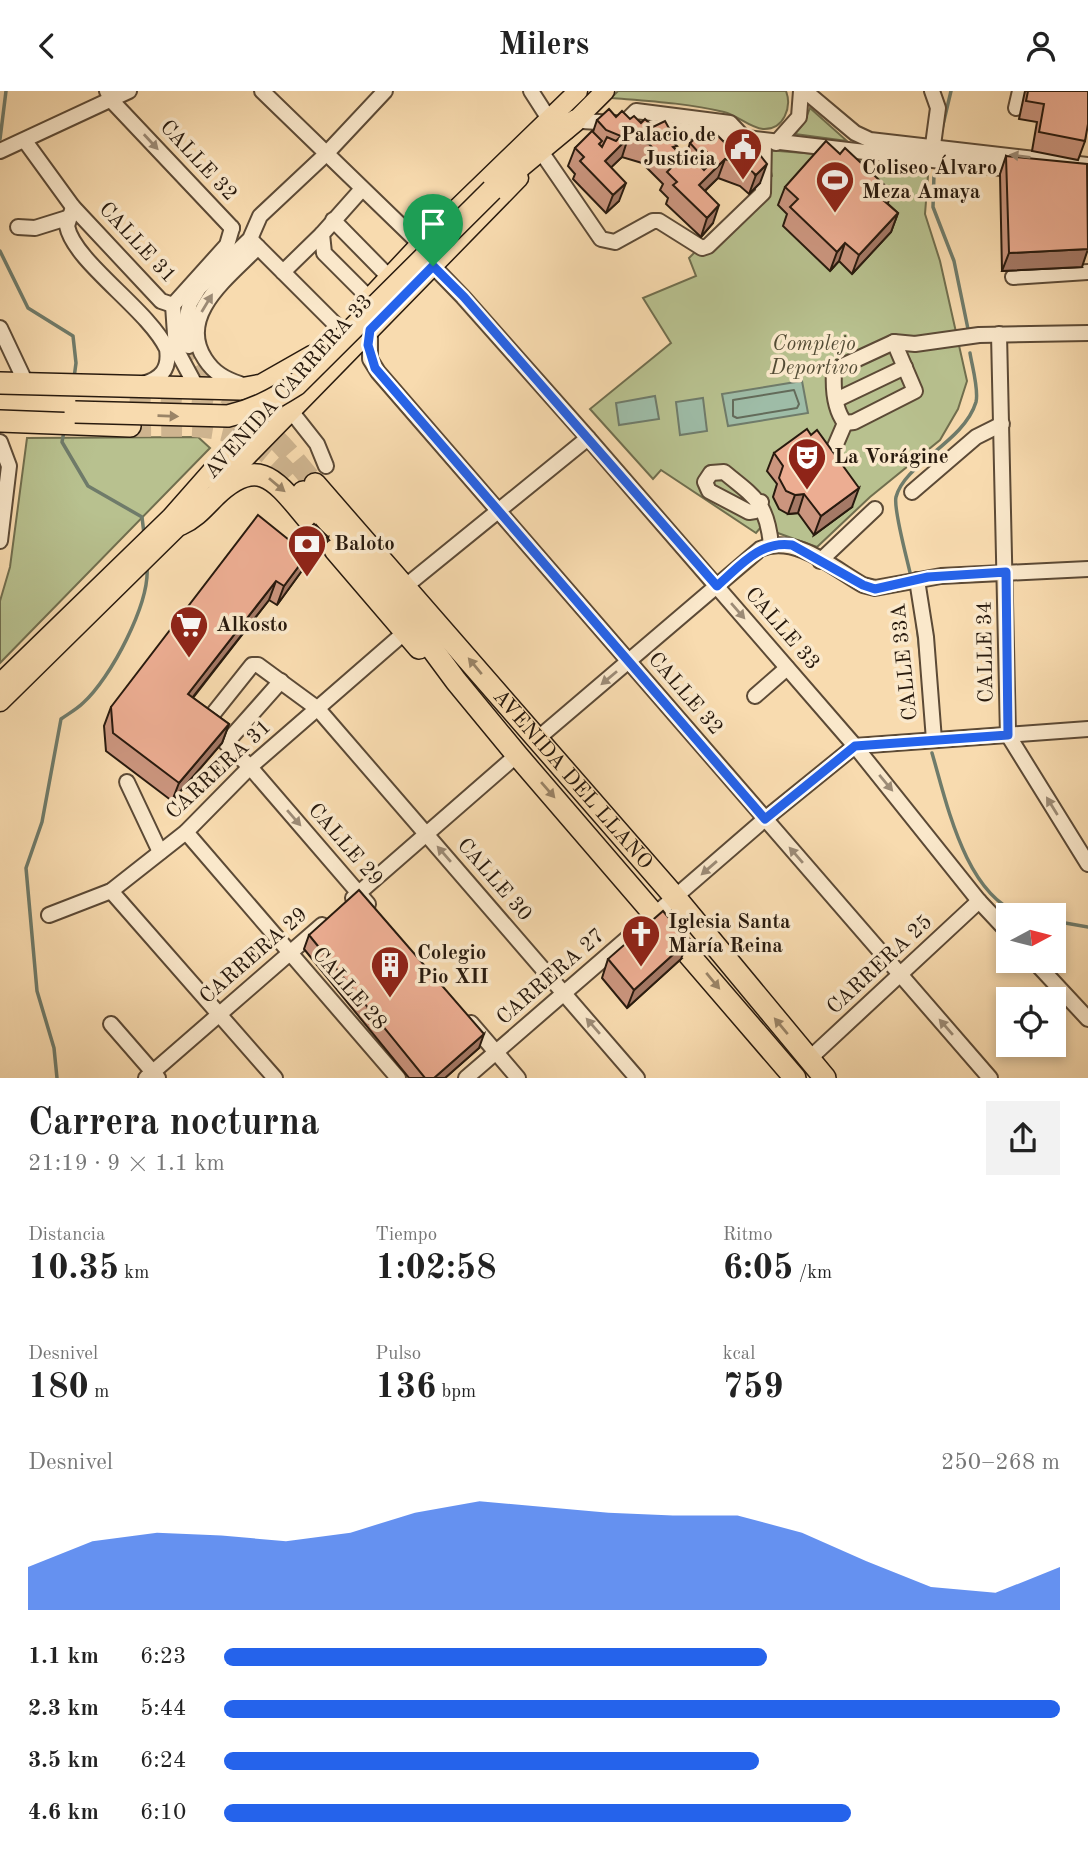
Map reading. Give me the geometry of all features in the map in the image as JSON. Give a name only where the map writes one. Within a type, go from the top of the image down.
[{"type":"highway","name":"AVENIDA CARRERA 33","points":[[65,408],[228,416],[284,404],[296,385],[492,190],[575,121]]},
{"type":"highway","points":[[0,421],[65,408],[91,389],[134,391],[262,385],[313,356]]},
{"type":"highway","points":[[0,383],[24,381],[65,408]]},
{"type":"highway","points":[[0,388],[130,426]]},
{"type":"highway","points":[[0,414],[65,408]]},
{"type":"highway","points":[[181,524],[191,519],[238,477],[251,474],[270,478],[280,485],[404,633],[456,681]]},
{"type":"highway","name":"AVENIDA DEL LLANO","points":[[315,480],[536,740],[675,897],[825,1078]]},
{"type":"highway","name":"AVENIDA DEL LLANO","points":[[315,480],[399,604],[456,681],[517,755],[656,913],[785,1074]]},
{"type":"main road","name":"AVENIDA CARRERA 33","points":[[0,683],[147,549],[181,524],[284,404],[313,356],[420,244],[578,91]]},
{"type":"main road","name":"AVENIDA CARRERA 33","points":[[0,702],[284,404],[370,330],[605,91]]},
{"type":"street","points":[[0,152],[109,95],[129,91]]},
{"type":"street","points":[[262,91],[420,244]]},
{"type":"street","points":[[145,319],[167,303],[227,245],[232,228],[247,225],[260,216],[326,155],[384,91]]},
{"type":"street","points":[[531,91],[549,119],[624,123],[1088,178]]},
{"type":"street","points":[[806,94],[827,91]]},
{"type":"street","points":[[932,91],[938,114],[933,145]]},
{"type":"street","points":[[1016,108],[1020,91]]},
{"type":"street","points":[[542,153],[601,239],[615,242],[653,221],[659,221],[702,248],[708,246],[763,193],[770,142],[799,117],[806,94]]},
{"type":"street","points":[[806,94],[861,137],[1088,165]]},
{"type":"street","name":"CALLE 32","points":[[109,95],[232,228]]},
{"type":"street","name":"CALLE 31","points":[[20,143],[71,213],[167,303]]},
{"type":"street","points":[[283,272],[362,189]]},
{"type":"street","points":[[18,227],[34,228],[71,213]]},
{"type":"street","name":"CALLE 31","points":[[71,213],[67,229],[76,246],[145,319],[165,345],[168,362],[159,377],[134,391]]},
{"type":"street","points":[[251,387],[224,379],[210,366],[200,350],[196,329],[202,309],[211,294],[254,243],[260,216]]},
{"type":"street","points":[[333,220],[389,277]]},
{"type":"street","points":[[321,234],[324,253],[369,298]]},
{"type":"street","points":[[254,243],[340,329]]},
{"type":"street","points":[[189,346],[186,320],[194,295],[254,243]]},
{"type":"street","name":"CALLE 33","points":[[433,266],[464,297],[588,438],[855,746],[996,919]]},
{"type":"street","points":[[1013,277],[1088,272]]},
{"type":"street","points":[[167,303],[176,349],[197,388]]},
{"type":"street","points":[[0,328],[24,381]]},
{"type":"street","name":"CALLE 32","points":[[370,330],[368,345],[375,368],[990,1078]]},
{"type":"street","points":[[845,423],[839,416],[834,372],[894,342],[915,344],[999,334],[1088,333]]},
{"type":"street","name":"CALLE 34","points":[[999,334],[1008,735]]},
{"type":"street","points":[[845,423],[853,422],[915,391],[894,342]]},
{"type":"street","points":[[836,400],[905,367]]},
{"type":"street","points":[[284,404],[317,443],[315,480]]},
{"type":"street","points":[[830,458],[845,423]]},
{"type":"street","points":[[912,492],[976,437],[1002,424]]},
{"type":"street","points":[[407,585],[588,438]]},
{"type":"street","points":[[0,443],[9,466],[0,541]]},
{"type":"street","points":[[761,502],[776,544]]},
{"type":"street","points":[[820,561],[875,509]]},
{"type":"street","points":[[536,740],[760,549],[776,544],[792,545],[875,589],[917,580],[1006,572],[1088,569]]},
{"type":"street","name":"CALLE 33A","points":[[917,580],[926,637],[934,740]]},
{"type":"street","name":"CARRERA 31","points":[[49,915],[111,891],[186,832],[250,767],[404,633]]},
{"type":"street","name":"CALLE 29","points":[[281,681],[258,665],[252,666],[209,719],[210,727],[250,767],[376,913]]},
{"type":"street","points":[[755,696],[787,668]]},
{"type":"street","points":[[226,743],[281,681]]},
{"type":"street","name":"CALLE 30","points":[[281,681],[318,709],[638,1078]]},
{"type":"street","points":[[855,746],[1088,729]]},
{"type":"street","points":[[1008,735],[1088,864]]},
{"type":"street","name":"CARRERA 27","points":[[466,1078],[765,819],[855,746]]},
{"type":"street","name":"CARRERA 29","points":[[152,1076],[218,1015],[517,755]]},
{"type":"street","points":[[127,782],[160,852]]},
{"type":"street","name":"CALLE 28","points":[[186,832],[398,1078]]},
{"type":"street","points":[[111,891],[275,1078]]},
{"type":"street","name":"CARRERA 25","points":[[809,1059],[979,901]]},
{"type":"street","points":[[1045,973],[1088,1019]]},
{"type":"street","points":[[461,1013],[518,1078]]},
{"type":"street","points":[[111,1024],[152,1076]]},
{"type":"green space","points":[[618,91],[786,91],[788,104],[781,122],[763,129],[710,109],[611,98]]},
{"type":"green space","points":[[810,108],[847,141],[795,134],[804,123]]},
{"type":"green space","name":"Complejo Deportivo","points":[[766,150],[929,163],[925,214],[940,261],[967,381],[958,409],[940,440],[870,497],[817,547],[761,527],[756,533],[661,470],[653,479],[590,409],[671,343],[643,298],[696,276],[689,258],[772,176]]},
{"type":"green space","points":[[198,437],[210,448],[0,663],[0,601],[10,567],[27,438]]},
{"type":"water","points":[[802,381],[808,413],[728,426],[722,394]]},
{"type":"water","points":[[655,396],[659,419],[619,425],[616,403]]},
{"type":"water","points":[[703,398],[707,431],[680,435],[676,402]]},
{"type":"building","points":[[1028,91],[1088,91],[1085,141],[1039,132],[1044,104],[1026,101]]},
{"type":"building","points":[[609,109],[616,117],[622,111],[630,119],[634,116],[641,123],[645,119],[653,127],[665,121],[671,132],[666,135],[677,146],[673,147],[683,157],[687,152],[704,170],[714,160],[704,149],[699,153],[690,143],[702,132],[710,140],[716,134],[724,142],[728,138],[737,146],[741,142],[749,150],[753,146],[767,164],[756,175],[747,167],[725,159],[699,185],[719,205],[707,218],[673,185],[677,182],[667,172],[671,168],[649,144],[628,138],[605,161],[626,183],[613,195],[580,161],[584,157],[575,148],[592,131],[602,141],[599,144],[602,147],[607,137],[616,141],[621,136],[606,130],[597,120]]},
{"type":"building","name":"Coliseo Álvaro Meza Amaya","points":[[826,141],[840,154],[845,148],[892,192],[884,201],[898,213],[859,255],[845,243],[837,252],[790,207],[798,199],[785,187]]},
{"type":"building","points":[[1006,156],[1087,164],[1088,249],[1009,253]]},
{"type":"building","points":[[807,429],[811,435],[817,430],[859,488],[821,516],[804,494],[795,495],[786,491],[779,478],[783,466],[774,453]]},
{"type":"building","name":"Alkosto","points":[[258,515],[299,548],[309,539],[305,533],[314,524],[328,537],[316,543],[284,586],[276,581],[188,694],[229,724],[179,783],[113,733],[111,707]]},
{"type":"building","name":"Colegio Pio XII","points":[[359,890],[484,1034],[434,1078],[425,1078],[309,935]]},
{"type":"building","points":[[663,911],[688,941],[634,990],[608,959]]},
{"type":"waterway","points":[[0,139],[6,91]]},
{"type":"waterway","points":[[941,133],[951,91]]},
{"type":"waterway","points":[[934,174],[933,207],[954,261],[968,329]]},
{"type":"waterway","points":[[0,251],[28,308],[73,336],[76,363],[74,378]]},
{"type":"waterway","points":[[911,577],[896,497],[911,473],[948,441],[969,416],[977,397],[970,353]]},
{"type":"waterway","points":[[64,431],[62,442],[88,486],[142,517],[144,534]]},
{"type":"waterway","points":[[57,1078],[54,1048],[37,991],[26,868],[42,822],[61,719],[81,705],[94,691],[127,639],[142,600],[147,567]]},
{"type":"waterway","points":[[917,623],[921,661]]},
{"type":"waterway","points":[[932,753],[962,847],[987,890],[1002,903]]},
{"type":"waterway","points":[[1066,923],[1088,927]]},
{"type":"tunnel","points":[[189,346],[213,386],[245,415]]},
{"type":"tunnel","points":[[130,396],[204,403],[246,416],[275,438],[315,484]]},
{"type":"tunnel","points":[[130,426],[200,427],[237,435],[255,444],[293,479]]},
{"type":"place","name":"Palacio de Justicia","points":[[743,181]]},
{"type":"place","name":"Coliseo Álvaro Meza Amaya","points":[[835,214]]},
{"type":"place","name":"La Vorágine","points":[[807,491]]},
{"type":"place","name":"Baloto","points":[[307,578]]},
{"type":"place","name":"Alkosto","points":[[189,659]]},
{"type":"place","name":"Iglesia Santa María Reina","points":[[641,968]]},
{"type":"place","name":"Colegio Pio XII","points":[[390,999]]},
{"type":"route","points":[[433,266],[464,297],[717,586],[760,549],[781,543],[792,545],[875,589],[928,577],[1006,572],[1008,735],[855,746],[765,819],[375,368],[370,359],[368,345],[370,330],[433,266]]}]
